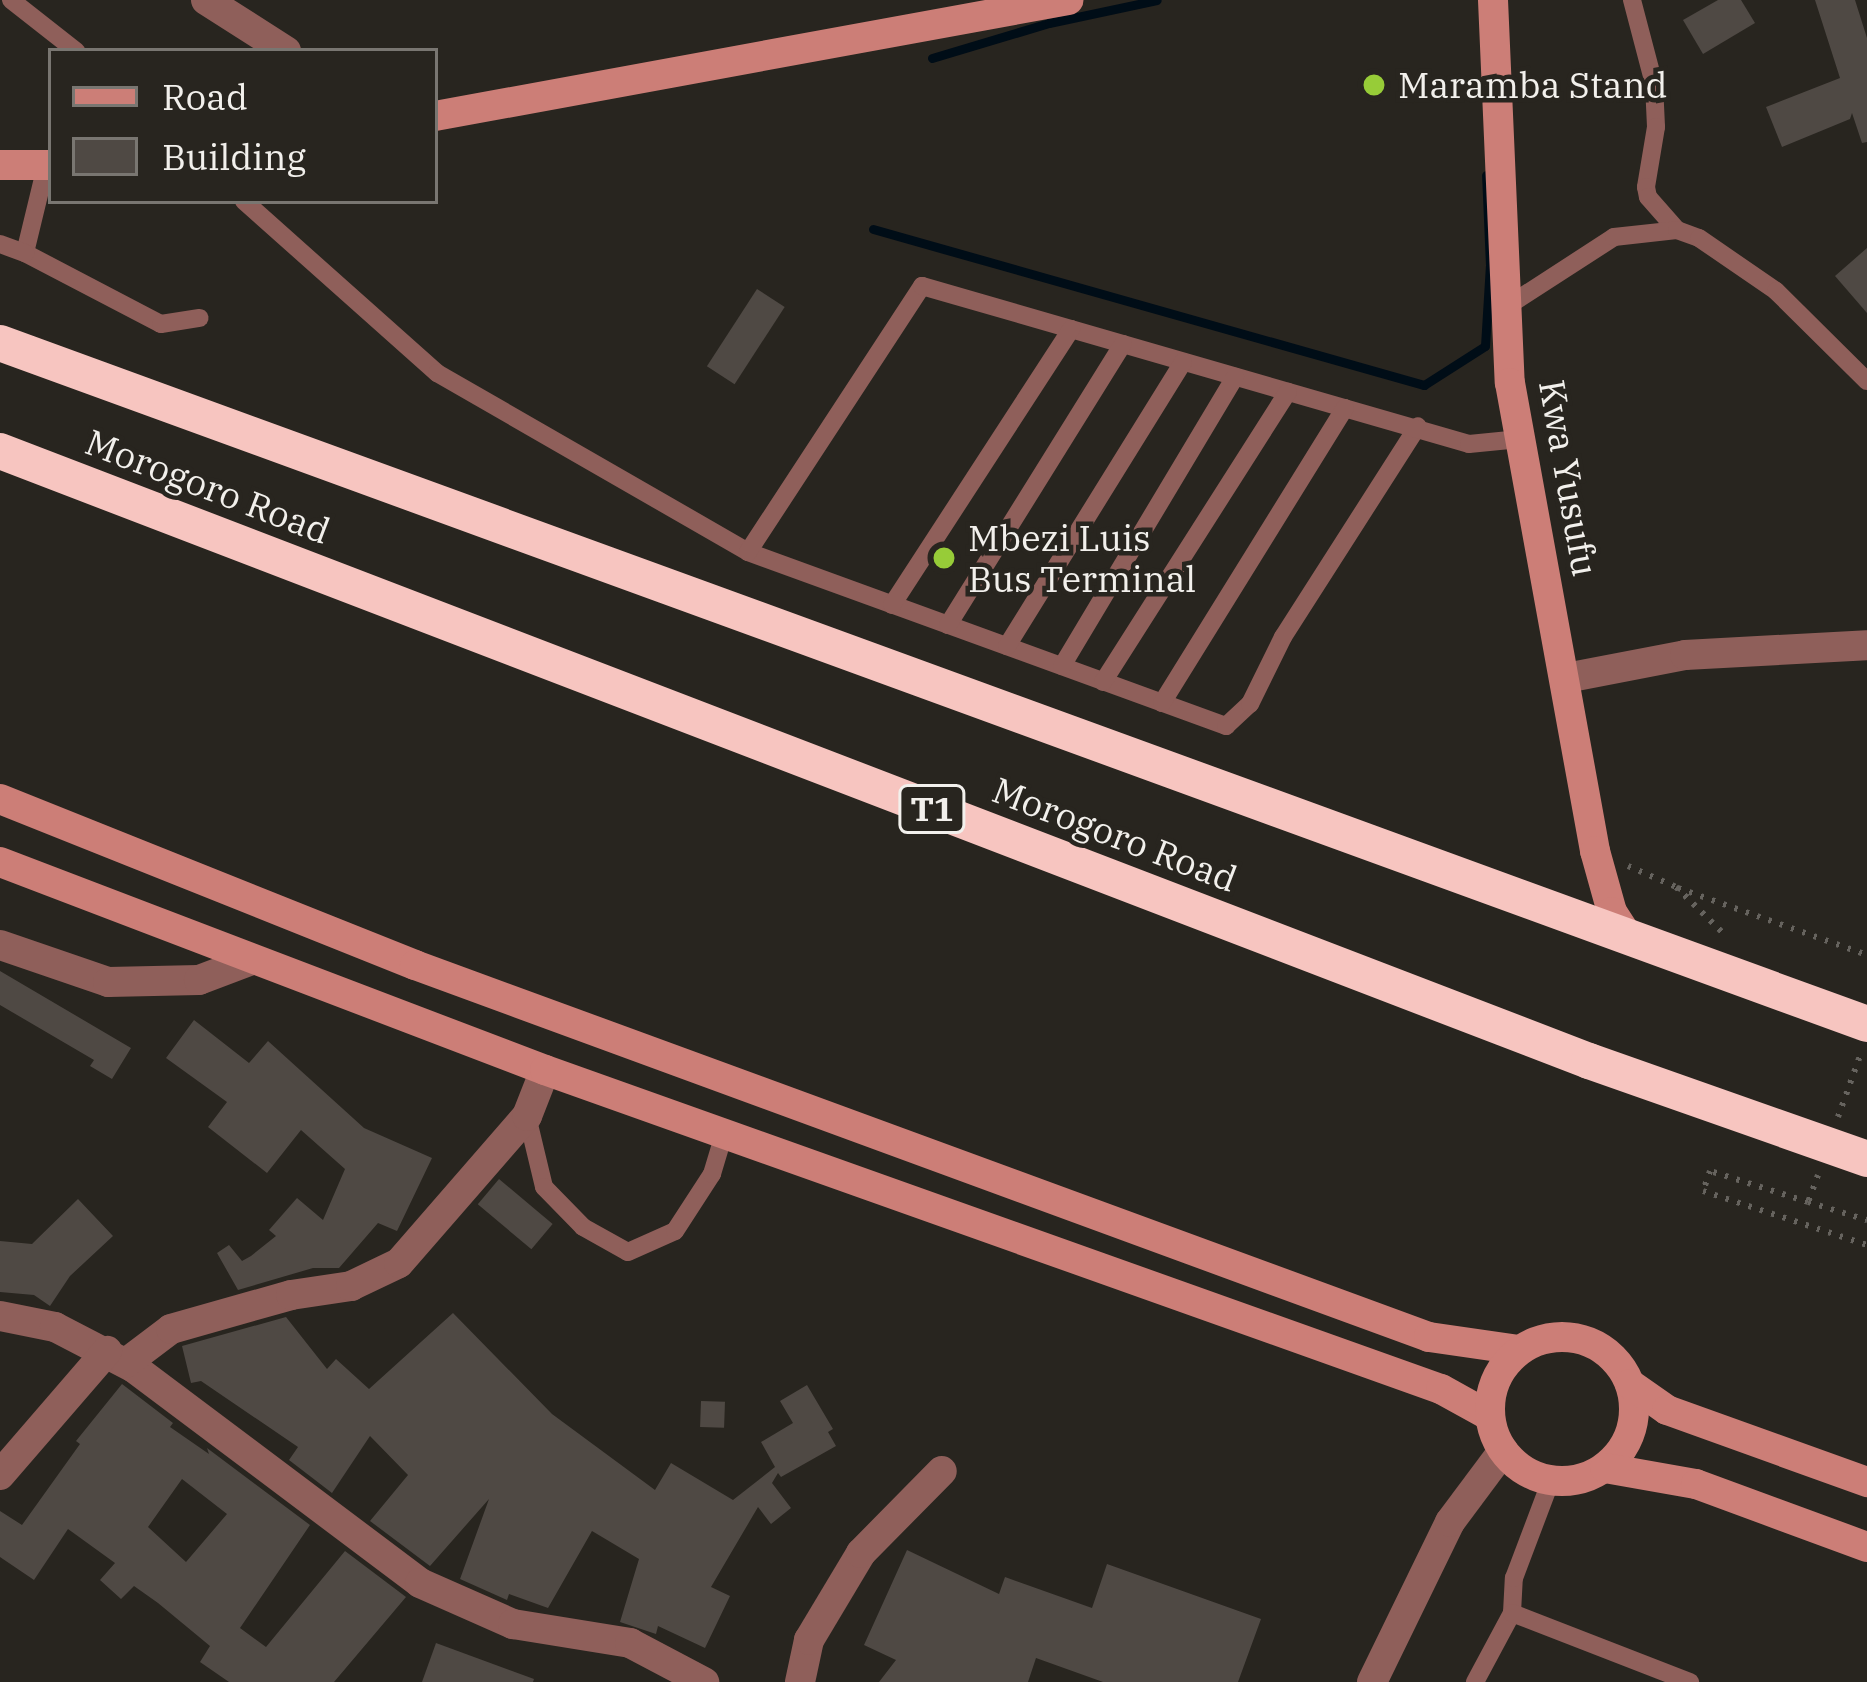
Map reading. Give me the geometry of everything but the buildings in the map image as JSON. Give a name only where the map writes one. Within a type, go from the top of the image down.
[{"type":"highway","name":"Morogoro Road","points":[[0,343],[1867,1024]]},
{"type":"highway","name":"Morogoro Road","points":[[0,451],[1567,1053],[1867,1159]]},
{"type":"street","points":[[206,0],[281,48]]},
{"type":"street","points":[[438,115],[1067,0]]},
{"type":"street","name":"Kwa Yusufu","points":[[1495,7],[1510,383],[1594,851],[1612,912],[1628,937]]},
{"type":"street","points":[[0,165],[48,165]]},
{"type":"street","points":[[1566,677],[1685,655],[1867,645]]},
{"type":"street","points":[[0,800],[415,965],[1429,1337],[1520,1350],[1555,1337],[1592,1343],[1621,1367],[1634,1402],[1628,1439],[1605,1468],[1588,1477],[1551,1480],[1516,1465],[1503,1451],[1490,1416],[1496,1379],[1520,1350]]},
{"type":"street","points":[[0,862],[249,961],[545,1070],[1441,1388],[1490,1416]]},
{"type":"street","points":[[0,945],[108,982],[199,980],[249,961]]},
{"type":"street","points":[[0,1475],[116,1357],[171,1329],[380,1275],[446,1215],[527,1116],[545,1070]]},
{"type":"street","points":[[0,1316],[55,1327],[116,1357],[420,1582],[513,1624],[630,1642],[704,1682]]},
{"type":"street","points":[[1630,1384],[1667,1410],[1867,1482]]},
{"type":"street","points":[[1372,1682],[1450,1522],[1503,1451]]},
{"type":"street","points":[[1605,1468],[1696,1484],[1867,1547]]},
{"type":"street","points":[[800,1682],[809,1640],[861,1553],[942,1471]]},
{"type":"lane","points":[[11,0],[72,48]]},
{"type":"lane","points":[[1632,0],[1654,84],[1656,127],[1646,187],[1648,197],[1677,230]]},
{"type":"lane","points":[[25,253],[48,165]]},
{"type":"lane","points":[[248,205],[437,374],[748,552],[1226,726],[1250,704],[1283,638],[1418,426]]},
{"type":"lane","points":[[1506,307],[1614,237],[1677,230],[1699,238],[1776,291],[1867,380]]},
{"type":"lane","points":[[0,244],[161,324],[200,318]]},
{"type":"lane","points":[[748,552],[922,286],[1418,426],[1469,445],[1520,439]]},
{"type":"lane","points":[[892,604],[1071,329]]},
{"type":"lane","points":[[948,625],[1123,344]]},
{"type":"lane","points":[[1007,646],[1184,362]]},
{"type":"lane","points":[[1062,667],[1235,376]]},
{"type":"lane","points":[[1103,682],[1288,392]]},
{"type":"lane","points":[[1162,703],[1345,408]]},
{"type":"lane","points":[[527,1116],[544,1187],[583,1227],[628,1252],[675,1231],[712,1174],[724,1134]]},
{"type":"lane","points":[[1475,1682],[1512,1613],[1514,1578],[1551,1480]]},
{"type":"lane","points":[[1512,1613],[1690,1682]]},
{"type":"path","points":[[1594,851],[1676,887],[1867,955]]},
{"type":"path","points":[[1676,887],[1724,934],[1745,942]]},
{"type":"path","points":[[1808,1202],[1867,1220]]},
{"type":"waterway","points":[[932,58],[1049,23],[1157,0]]},
{"type":"waterway","points":[[873,229],[1424,385],[1485,346],[1490,265],[1486,175]]},
{"type":"place","name":"Maramba Stand","points":[[1374,85]]},
{"type":"place","name":"Mbezi Luis Bus Terminal","points":[[944,558]]}]
